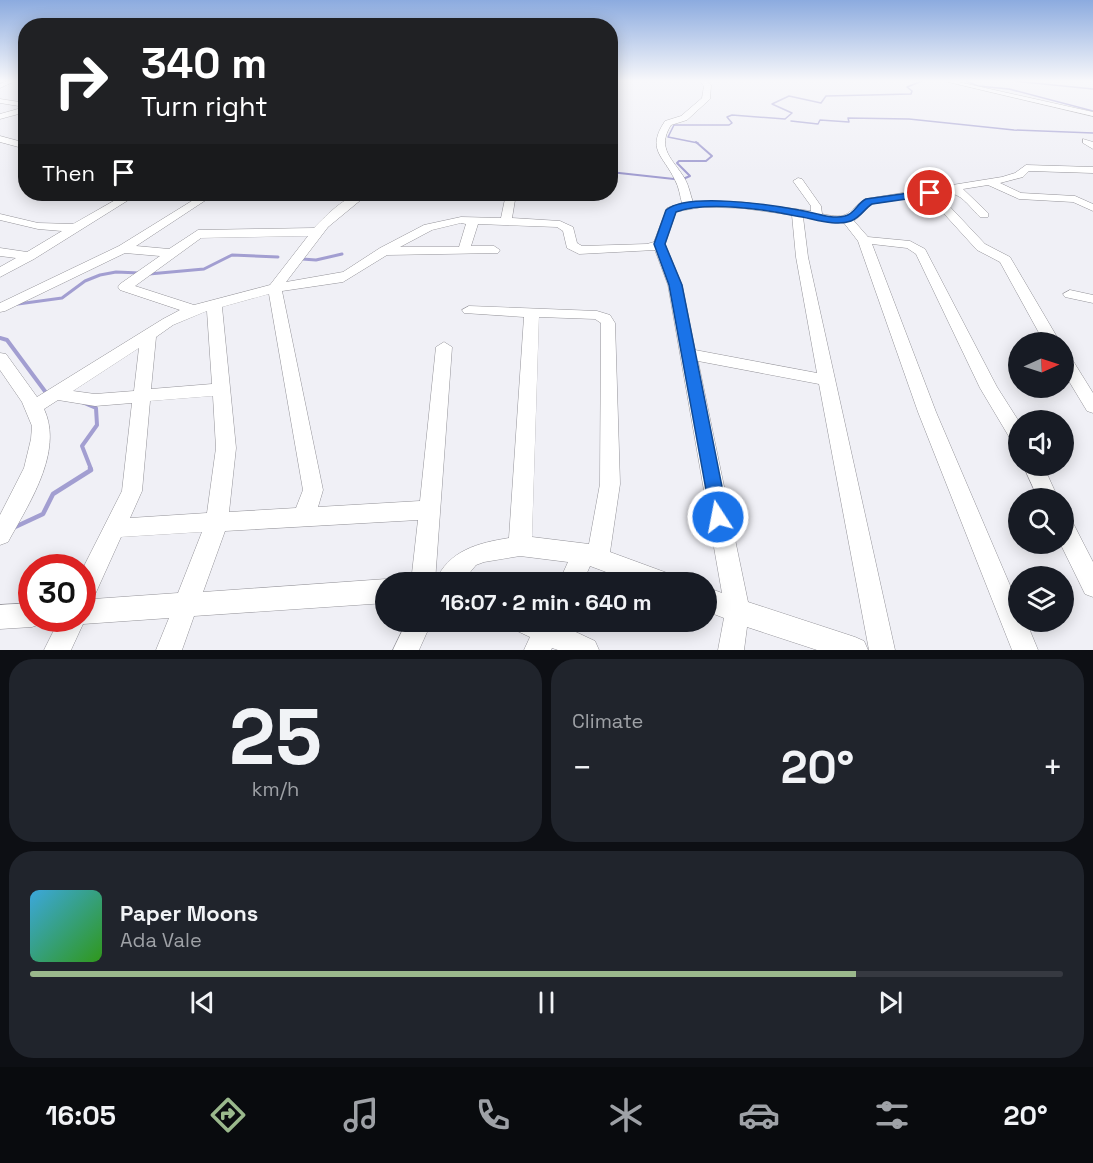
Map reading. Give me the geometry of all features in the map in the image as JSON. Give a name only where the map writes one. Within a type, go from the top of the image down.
[{"type":"street","points":[[0,117],[15,111]]},
{"type":"street","points":[[688,204],[681,181],[662,153],[660,136],[668,123],[684,118],[692,111]]},
{"type":"street","points":[[0,139],[18,143]]},
{"type":"street","points":[[731,650],[737,611],[675,285],[659,244],[671,210],[688,204],[739,206],[847,219],[859,213],[869,201],[989,182],[1017,176],[1026,168],[1093,170]]},
{"type":"street","points":[[798,181],[816,206],[817,216]]},
{"type":"street","points":[[989,182],[1019,196],[1075,199],[1093,208]]},
{"type":"street","points":[[953,189],[961,192],[984,214]]},
{"type":"street","points":[[930,193],[981,247],[1005,260],[1046,332]]},
{"type":"street","points":[[0,273],[121,201]]},
{"type":"street","points":[[0,308],[123,249],[199,201]]},
{"type":"street","points":[[304,516],[313,490],[275,288],[315,232],[351,201]]},
{"type":"street","points":[[506,221],[510,201]]},
{"type":"street","points":[[797,213],[802,257],[882,650]]},
{"type":"street","points":[[0,217],[38,226],[75,228]]},
{"type":"street","points":[[847,219],[864,240],[927,412],[1024,650]]},
{"type":"street","points":[[33,408],[148,335],[193,310],[275,288],[338,279],[428,227],[445,222],[472,220],[548,223],[569,230],[571,245],[579,250],[649,248],[659,244]]},
{"type":"street","points":[[464,250],[472,220]]},
{"type":"street","points":[[193,310],[125,286],[198,234],[315,232]]},
{"type":"street","points":[[864,240],[910,245],[921,252],[989,388],[1008,419]]},
{"type":"street","points":[[123,249],[169,253]]},
{"type":"street","points":[[384,251],[494,250]]},
{"type":"street","points":[[0,252],[30,256]]},
{"type":"street","points":[[1070,294],[1093,299]]},
{"type":"street","points":[[169,650],[218,522],[226,448],[214,303]]},
{"type":"street","points":[[469,310],[597,315],[605,318],[608,323],[610,484],[591,555],[578,572]]},
{"type":"street","points":[[520,546],[532,312]]},
{"type":"street","points":[[96,568],[132,491],[144,397],[148,335]]},
{"type":"street","points":[[424,572],[444,347]]},
{"type":"street","points":[[688,354],[827,380]]},
{"type":"street","points":[[0,535],[35,467],[41,426],[33,408],[3,366]]},
{"type":"street","points":[[1074,376],[1093,407]]},
{"type":"street","points":[[56,394],[95,400],[220,389]]},
{"type":"street","points":[[115,528],[428,510]]},
{"type":"street","points":[[456,572],[468,558],[483,552],[520,546],[591,555],[636,572]]},
{"type":"street","points":[[1074,548],[1093,586]]},
{"type":"street","points":[[96,611],[375,592]]},
{"type":"street","points":[[717,603],[855,650]]},
{"type":"street","points":[[0,617],[18,616]]},
{"type":"street","points":[[57,650],[66,632]]},
{"type":"street","points":[[406,650],[415,632]]},
{"type":"street","points":[[546,634],[586,650]]},
{"type":"waterway","points":[[697,143],[668,137],[674,125],[729,125],[732,123],[727,117],[732,115],[785,119],[792,113],[788,111]]},
{"type":"waterway","points":[[791,121],[818,124],[820,120],[849,122],[848,118],[909,119],[1014,130],[1093,133]]},
{"type":"waterway","points":[[683,179],[690,176],[677,163],[679,161],[706,161],[712,156],[697,143]]},
{"type":"waterway","points":[[618,173],[674,179]]},
{"type":"waterway","points":[[302,259],[316,260],[342,254]]},
{"type":"waterway","points":[[149,274],[204,269],[232,255],[278,257]]},
{"type":"waterway","points":[[18,304],[62,298],[85,281],[100,275],[116,272],[140,273]]},
{"type":"waterway","points":[[0,338],[7,340],[47,394]]},
{"type":"waterway","points":[[82,402],[96,408],[97,425],[82,446],[91,469]]},
{"type":"waterway","points":[[15,527],[43,514],[53,494],[91,470],[90,468]]},
{"type":"route","points":[[718,517],[675,285],[659,244],[671,210],[688,204],[723,205],[779,209],[835,220],[851,218],[859,213],[869,201],[930,193]]}]
